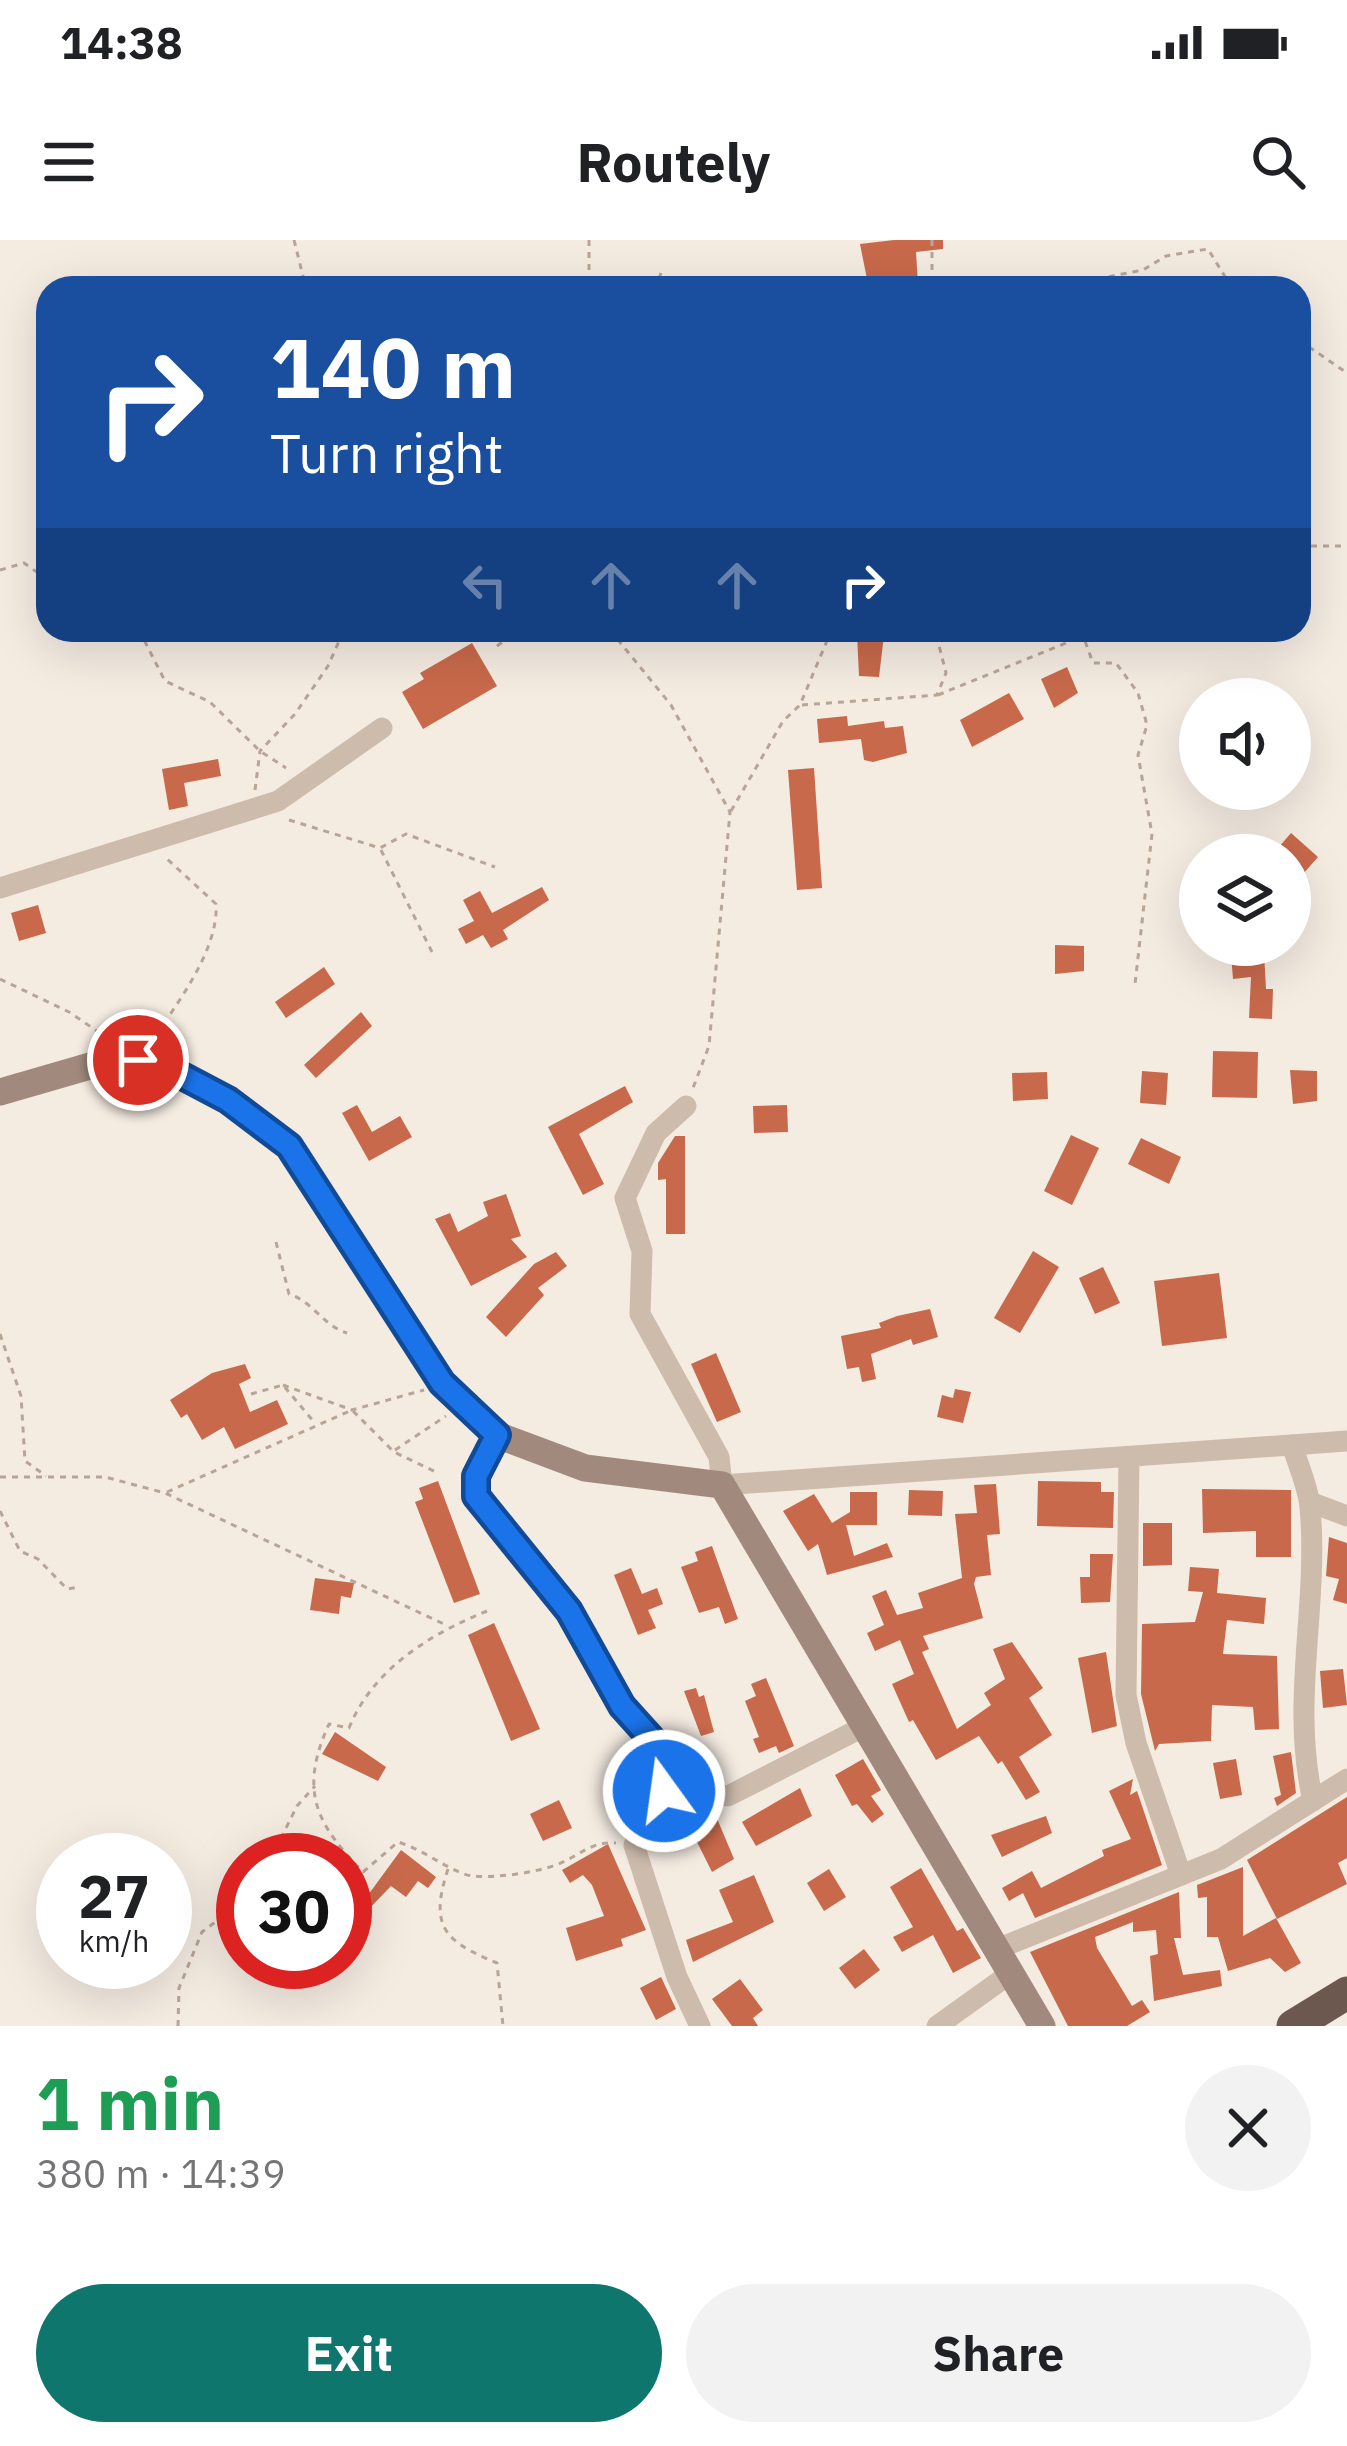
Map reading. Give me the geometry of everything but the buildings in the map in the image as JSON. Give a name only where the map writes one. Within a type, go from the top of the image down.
[{"type":"highway","points":[[1293,2026],[1347,1993]]},
{"type":"main road","points":[[0,1092],[89,1066],[138,1060],[173,1071],[228,1100],[289,1146],[442,1383],[497,1435],[585,1468],[722,1485],[1042,2026]]},
{"type":"street","points":[[0,889],[278,801],[382,728]]},
{"type":"street","points":[[686,1106],[656,1133],[625,1198],[642,1251],[640,1314],[719,1457],[722,1485],[1347,1442]]},
{"type":"street","points":[[497,1435],[476,1476],[476,1496],[569,1611],[622,1706],[693,1790],[728,1796],[865,1726]]},
{"type":"street","points":[[1292,1445],[1310,1502],[1310,1606],[1300,1694],[1312,1801]]},
{"type":"street","points":[[1129,1459],[1126,1695],[1136,1743],[1181,1874]]},
{"type":"street","points":[[1310,1502],[1347,1516]]},
{"type":"street","points":[[667,1756],[664,1791],[634,1845],[676,1977],[700,2026]]},
{"type":"street","points":[[937,2026],[1004,1961],[1221,1859],[1347,1779]]},
{"type":"path","points":[[294,240],[303,276]]},
{"type":"path","points":[[589,240],[589,276]]},
{"type":"path","points":[[932,240],[932,276]]},
{"type":"path","points":[[1115,276],[1143,271],[1166,256],[1208,249],[1225,276]]},
{"type":"path","points":[[1311,348],[1347,374]]},
{"type":"path","points":[[1311,546],[1347,546]]},
{"type":"path","points":[[0,570],[24,563],[36,572]]},
{"type":"path","points":[[146,642],[165,681],[210,702],[260,752],[306,781]]},
{"type":"path","points":[[339,642],[296,714],[260,752],[252,808],[380,848],[406,834],[495,867]]},
{"type":"path","points":[[497,646],[502,642]]},
{"type":"path","points":[[620,642],[671,705],[730,812]]},
{"type":"path","points":[[686,1106],[709,1046],[730,812],[783,721],[800,705],[826,642]]},
{"type":"path","points":[[937,695],[946,673],[938,642]]},
{"type":"path","points":[[800,705],[937,695],[1071,642]]},
{"type":"path","points":[[1086,642],[1093,663],[1116,663],[1138,693],[1147,725],[1138,755],[1153,834],[1135,984]]},
{"type":"path","points":[[0,980],[69,1012],[138,1060],[181,999],[217,920],[216,904],[152,844]]},
{"type":"path","points":[[380,848],[433,954]]},
{"type":"path","points":[[276,1242],[289,1294],[311,1302],[329,1327],[347,1333]]},
{"type":"path","points":[[0,1334],[21,1396],[25,1461],[47,1477]]},
{"type":"path","points":[[165,1493],[266,1451],[316,1424],[442,1383]]},
{"type":"path","points":[[283,1385],[316,1424]]},
{"type":"path","points":[[250,1394],[283,1385],[352,1410],[394,1451],[438,1473]]},
{"type":"path","points":[[394,1451],[437,1419],[471,1407]]},
{"type":"path","points":[[0,1478],[105,1477],[165,1493],[448,1626]]},
{"type":"path","points":[[0,1511],[20,1551],[38,1559],[67,1589],[79,1587]]},
{"type":"path","points":[[487,1611],[448,1626],[362,1696],[349,1728],[328,1724],[314,1756],[316,1817],[363,1872],[398,1842],[430,1851],[448,1868],[470,1876],[516,1874],[558,1864],[598,1841],[634,1845]]},
{"type":"path","points":[[284,1833],[297,1806],[315,1786]]},
{"type":"path","points":[[448,1868],[437,1903],[445,1931],[458,1947],[497,1963],[502,2026]]},
{"type":"path","points":[[178,2026],[178,1988],[202,1932],[216,1921]]},
{"type":"route","points":[[138,1060],[173,1071],[263,1123],[289,1146],[322,1191],[366,1271],[442,1383],[497,1435],[476,1476],[476,1496],[569,1611],[622,1706],[667,1756],[664,1791]]}]
